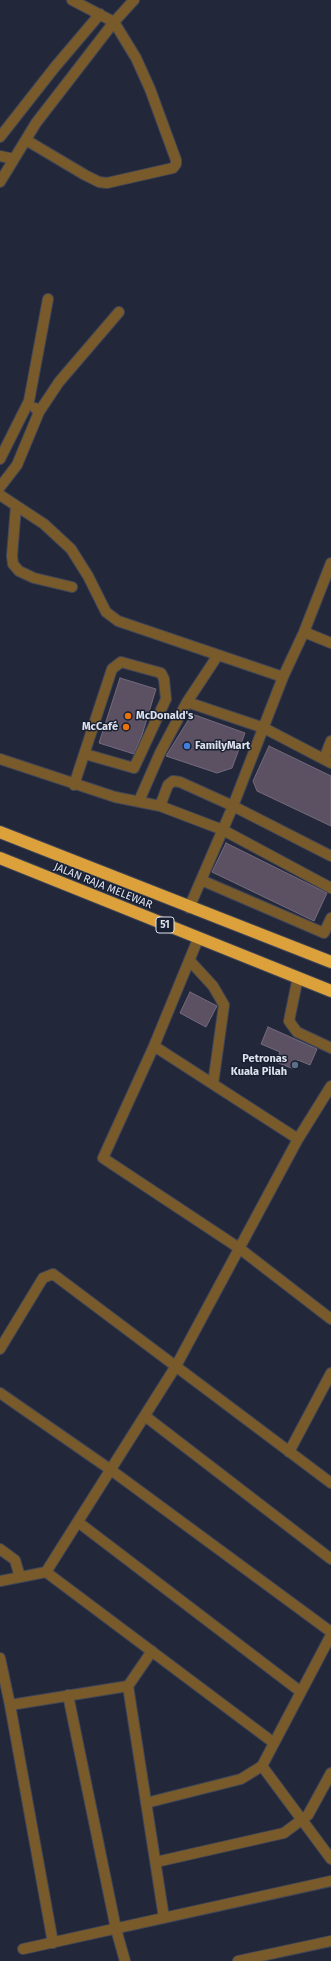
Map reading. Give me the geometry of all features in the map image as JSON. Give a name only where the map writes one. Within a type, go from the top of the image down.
[{"type":"highway","name":"JALAN RAJA MELEWAR","points":[[0,832],[189,908],[331,962]]},
{"type":"highway","name":"JALAN RAJA MELEWAR","points":[[0,858],[198,939],[331,991]]},
{"type":"street","points":[[26,140],[99,182],[107,183],[173,168],[176,164],[176,160],[150,89],[136,58],[114,22],[72,0]]},
{"type":"street","points":[[0,182],[36,123],[129,2]]},
{"type":"street","points":[[0,137],[55,67],[100,14]]},
{"type":"street","points":[[0,156],[14,159]]},
{"type":"street","points":[[0,459],[29,400],[48,299]]},
{"type":"street","points":[[0,487],[17,465],[38,412],[59,382],[118,312]]},
{"type":"street","points":[[29,400],[38,412]]},
{"type":"street","points":[[0,496],[44,524],[72,549],[88,576],[106,612],[118,621],[283,677]]},
{"type":"street","points":[[16,506],[12,556],[13,564],[19,571],[34,578],[72,587]]},
{"type":"street","points":[[189,908],[233,806],[283,677],[304,632],[331,563]]},
{"type":"street","points":[[304,632],[331,642]]},
{"type":"street","points":[[139,801],[160,753],[187,702],[218,655]]},
{"type":"street","points":[[74,785],[112,669],[121,662],[161,673],[164,678],[166,699],[134,768],[85,754]]},
{"type":"street","points":[[187,702],[264,728],[327,761],[331,741]]},
{"type":"street","points":[[0,759],[74,785],[115,797],[160,806],[223,830],[331,888]]},
{"type":"street","points":[[160,806],[168,785],[173,781],[180,782],[233,806],[331,856]]},
{"type":"street","points":[[201,880],[324,933],[331,918]]},
{"type":"street","points":[[198,939],[154,1046],[103,1158],[239,1248],[331,1319]]},
{"type":"street","points":[[190,960],[213,986],[224,1005],[213,1084]]},
{"type":"street","points":[[298,977],[289,1021],[297,1032],[331,1048]]},
{"type":"street","points":[[154,1046],[298,1139]]},
{"type":"street","points":[[46,1572],[176,1366],[298,1139],[331,1086]]},
{"type":"street","points":[[0,1349],[43,1278],[53,1274],[331,1483]]},
{"type":"street","points":[[289,1452],[331,1373]]},
{"type":"street","points":[[0,1393],[111,1470],[331,1632]]},
{"type":"street","points":[[145,1416],[331,1559]]},
{"type":"street","points":[[78,1522],[301,1692]]},
{"type":"street","points":[[0,1549],[15,1560],[20,1576]]},
{"type":"street","points":[[0,1580],[46,1572],[274,1743]]},
{"type":"street","points":[[146,1803],[241,1779],[262,1766],[331,1636]]},
{"type":"street","points":[[152,1651],[128,1686],[164,1918]]},
{"type":"street","points":[[0,1658],[10,1705],[52,1943]]},
{"type":"street","points":[[10,1705],[128,1686]]},
{"type":"street","points":[[68,1696],[116,1929],[125,1961]]},
{"type":"street","points":[[262,1766],[331,1859]]},
{"type":"street","points":[[156,1862],[284,1833],[308,1815],[331,1773]]},
{"type":"street","points":[[24,1949],[331,1882]]},
{"type":"street","points":[[238,1961],[254,1960],[331,1941]]},
{"type":"building","name":"McDonald's","points":[[120,678],[156,689],[142,735],[134,754],[99,743]]},
{"type":"building","points":[[192,714],[245,733],[232,768],[217,773],[166,756]]},
{"type":"building","points":[[269,746],[331,776],[331,826],[257,791],[253,781]]},
{"type":"building","points":[[226,843],[327,893],[314,921],[212,872]]},
{"type":"building","points":[[190,992],[217,1006],[206,1027],[180,1013]]},
{"type":"building","points":[[268,1027],[317,1049],[310,1065],[298,1060],[294,1069],[276,1062],[280,1052],[261,1044]]},
{"type":"place","name":"McDonald's","points":[[128,716]]},
{"type":"place","name":"McCafé","points":[[126,727]]},
{"type":"place","name":"FamilyMart","points":[[187,746]]},
{"type":"place","name":"Petronas Kuala Pilah","points":[[295,1065]]}]
